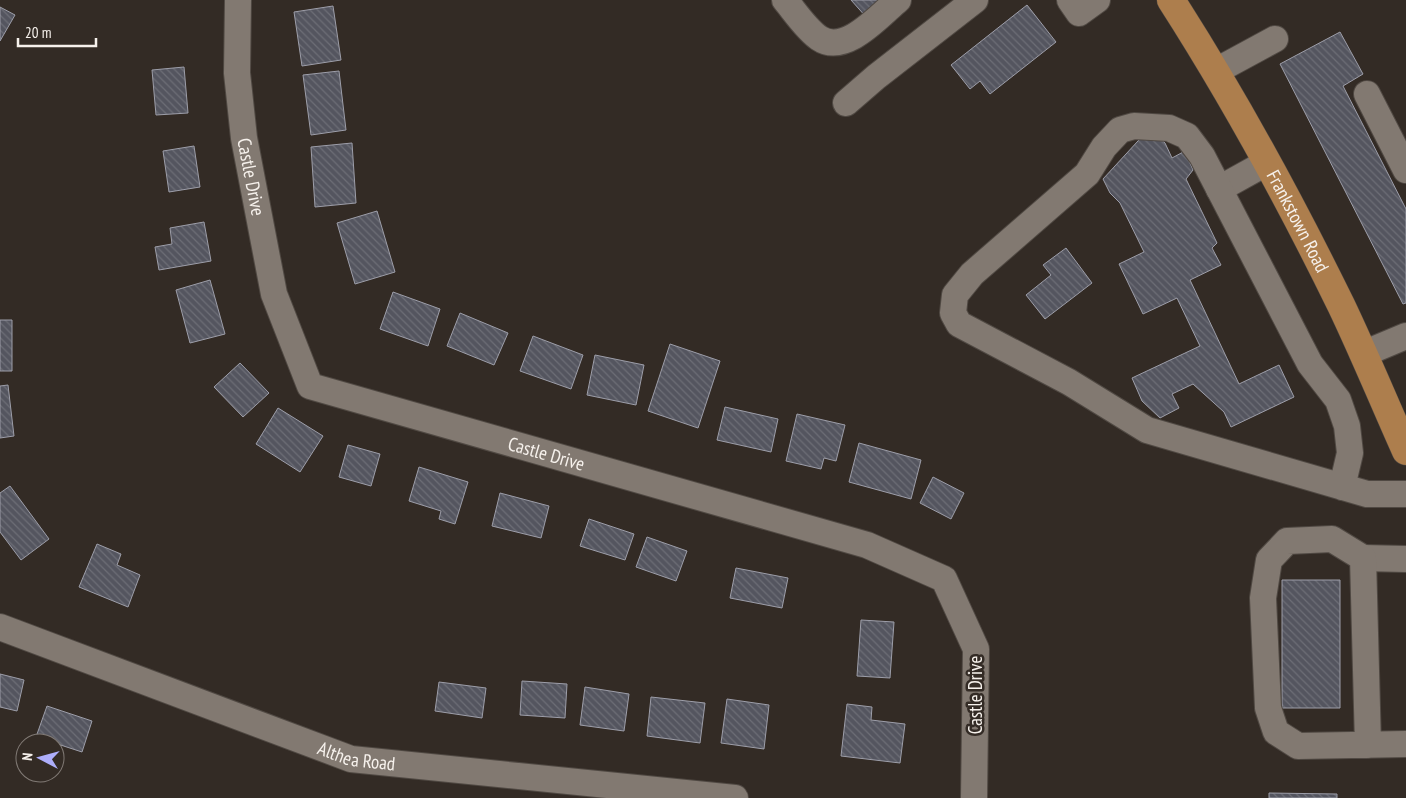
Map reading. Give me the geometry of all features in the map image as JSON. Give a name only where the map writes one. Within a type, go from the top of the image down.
[{"type":"main road","name":"Frankstown Road","points":[[1171,0],[1216,71],[1341,306],[1406,451]]},
{"type":"street","name":"Castle Drive","points":[[238,0],[237,73],[246,148],[274,294],[310,386],[867,545],[944,579],[976,649],[974,798]]},
{"type":"street","points":[[785,0],[820,39],[831,42],[843,42],[855,37],[898,0]]},
{"type":"street","points":[[846,103],[876,77],[975,0]]},
{"type":"street","points":[[1070,0],[1079,13],[1097,0]]},
{"type":"street","points":[[1216,71],[1275,40]]},
{"type":"street","points":[[1367,94],[1406,170]]},
{"type":"street","points":[[1342,487],[1350,453],[1347,426],[1338,400],[1310,364],[1202,156],[1187,136],[1169,128],[1147,126],[1120,130],[1104,147],[1087,174],[972,274],[955,295],[953,313],[959,324],[1069,382],[1147,430],[1342,487],[1367,494],[1406,494]]},
{"type":"street","points":[[1219,189],[1266,163]]},
{"type":"street","points":[[1362,354],[1406,336]]},
{"type":"street","points":[[1406,559],[1363,558],[1332,539],[1287,541],[1269,560],[1263,598],[1268,708],[1276,732],[1298,746],[1406,744]]},
{"type":"street","points":[[1363,558],[1368,745]]},
{"type":"street","name":"Althea Road","points":[[0,627],[351,759],[735,798]]},
{"type":"building","points":[[851,0],[888,0],[867,18]]},
{"type":"building","points":[[1027,5],[1056,42],[990,94],[980,81],[970,89],[951,65]]},
{"type":"building","points":[[333,6],[341,60],[302,66],[294,12]]},
{"type":"building","points":[[0,7],[15,15],[0,41]]},
{"type":"building","points":[[1340,32],[1363,74],[1343,86],[1406,209],[1406,303],[1403,304],[1280,64]]},
{"type":"building","points":[[184,67],[188,113],[156,115],[152,70]]},
{"type":"building","points":[[339,71],[346,130],[311,135],[303,75]]},
{"type":"building","points":[[1149,129],[1165,143],[1172,158],[1185,151],[1193,170],[1186,179],[1217,243],[1212,248],[1221,265],[1190,280],[1239,384],[1279,365],[1294,397],[1231,427],[1224,412],[1193,384],[1172,394],[1179,408],[1160,418],[1142,401],[1132,378],[1200,346],[1177,298],[1143,314],[1119,264],[1144,252],[1120,203],[1110,193],[1103,179]]},
{"type":"building","points":[[352,143],[356,203],[315,207],[311,147]]},
{"type":"building","points":[[194,146],[200,187],[169,192],[163,151]]},
{"type":"building","points":[[377,211],[395,272],[355,284],[337,223]]},
{"type":"building","points":[[204,222],[211,261],[159,270],[155,247],[172,244],[170,228]]},
{"type":"building","points":[[1066,248],[1092,283],[1045,319],[1026,295],[1051,275],[1043,265]]},
{"type":"building","points":[[210,280],[225,334],[190,343],[176,290]]},
{"type":"building","points":[[393,292],[440,309],[428,346],[380,329]]},
{"type":"building","points":[[460,313],[508,333],[494,365],[447,346]]},
{"type":"building","points":[[0,320],[12,320],[12,371],[0,371]]},
{"type":"building","points":[[533,336],[583,355],[571,389],[520,371]]},
{"type":"building","points":[[670,344],[720,361],[698,428],[648,411]]},
{"type":"building","points":[[595,355],[644,365],[636,405],[587,395]]},
{"type":"building","points":[[240,363],[269,393],[243,417],[214,387]]},
{"type":"building","points":[[8,385],[14,436],[0,438],[0,386]]},
{"type":"building","points":[[725,407],[778,419],[771,452],[717,440]]},
{"type":"building","points":[[278,408],[323,436],[300,472],[256,444]]},
{"type":"building","points":[[797,414],[845,425],[836,461],[824,458],[821,469],[786,461]]},
{"type":"building","points":[[859,443],[921,460],[911,499],[849,482]]},
{"type":"building","points":[[348,445],[380,454],[371,486],[339,477]]},
{"type":"building","points":[[419,467],[468,482],[455,524],[439,519],[441,511],[409,501]]},
{"type":"building","points":[[933,477],[964,493],[951,519],[920,503]]},
{"type":"building","points":[[10,486],[49,539],[21,560],[0,532],[0,493]]},
{"type":"building","points":[[500,493],[549,506],[541,538],[492,526]]},
{"type":"building","points":[[589,519],[634,534],[625,560],[580,546]]},
{"type":"building","points":[[647,537],[687,551],[676,581],[636,567]]},
{"type":"building","points":[[97,544],[121,554],[117,565],[140,575],[128,607],[79,587]]},
{"type":"building","points":[[736,568],[788,578],[782,608],[730,598]]},
{"type":"building","points":[[1282,580],[1340,580],[1340,708],[1282,708]]},
{"type":"building","points":[[861,620],[894,622],[890,678],[857,676]]},
{"type":"building","points":[[0,674],[24,680],[17,711],[0,707]]},
{"type":"building","points":[[522,681],[567,684],[565,718],[520,715]]},
{"type":"building","points":[[439,682],[486,688],[482,718],[435,711]]},
{"type":"building","points":[[585,687],[629,694],[624,731],[580,725]]},
{"type":"building","points":[[651,697],[705,703],[700,743],[647,736]]},
{"type":"building","points":[[727,699],[769,705],[764,749],[721,743]]},
{"type":"building","points":[[847,704],[872,707],[871,720],[905,724],[900,763],[841,756]]},
{"type":"building","points":[[47,706],[92,721],[82,752],[65,746],[65,733],[37,733]]},
{"type":"building","points":[[1269,793],[1337,794],[1337,798],[1269,798]]}]
